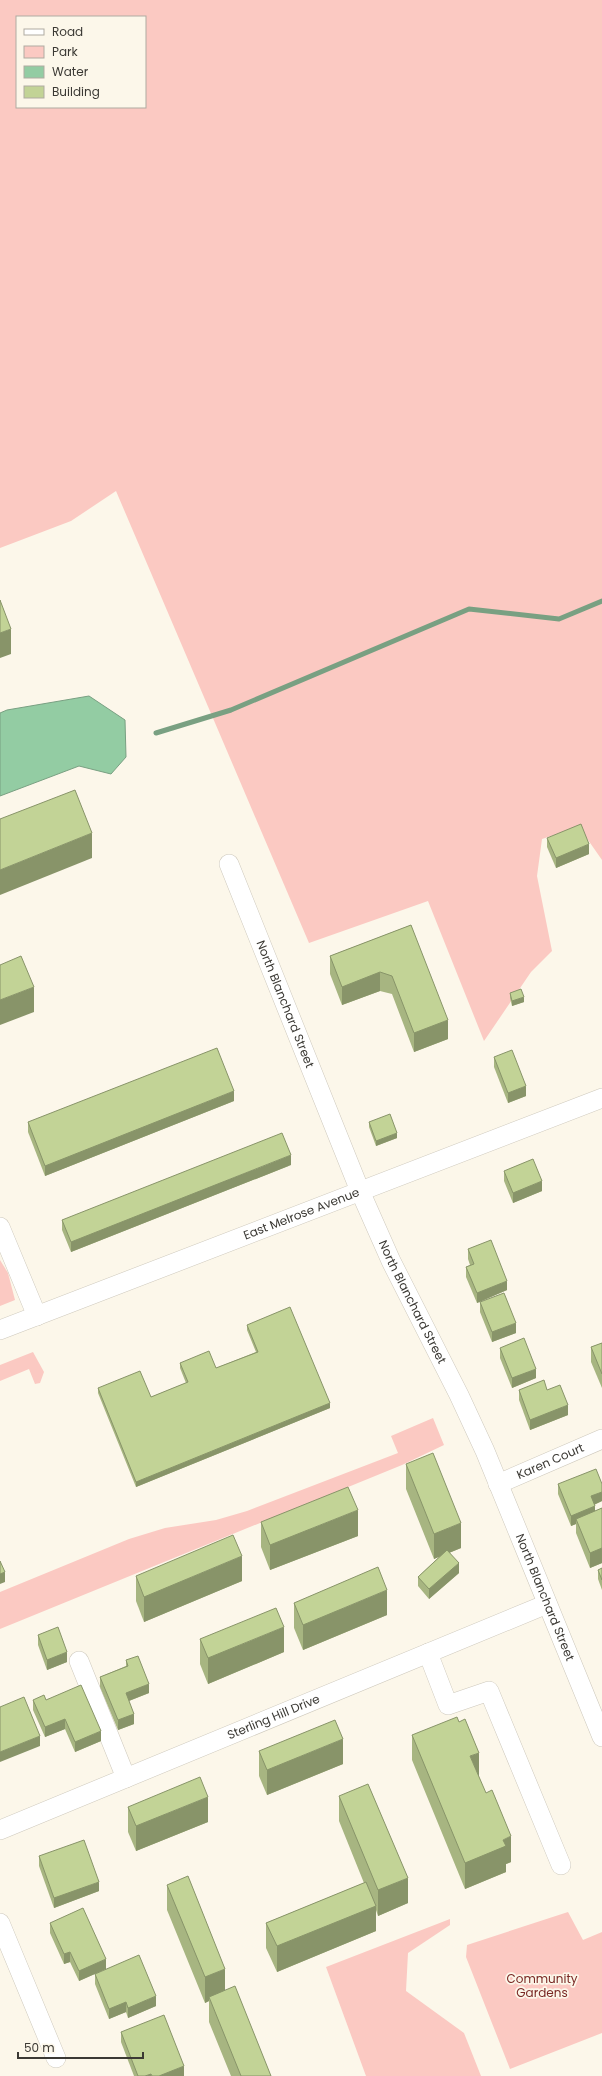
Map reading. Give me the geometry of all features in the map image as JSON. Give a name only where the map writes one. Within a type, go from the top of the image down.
[{"type":"street","name":"North Blanchard Street","points":[[229,864],[360,1191],[391,1261],[459,1395],[498,1484],[602,1737]]},
{"type":"street","name":"East Melrose Avenue","points":[[0,1330],[602,1098]]},
{"type":"street","points":[[0,1227],[37,1316]]},
{"type":"street","name":"Karen Court","points":[[498,1484],[602,1439]]},
{"type":"street","name":"Sterling Hill Drive","points":[[0,1830],[547,1604]]},
{"type":"street","points":[[428,1653],[448,1705],[489,1691],[561,1865]]},
{"type":"street","points":[[79,1661],[126,1778]]},
{"type":"street","points":[[0,1922],[56,2058]]},
{"type":"green space","points":[[0,0],[602,0],[602,860],[579,827],[542,839],[537,876],[552,951],[531,972],[484,1041],[428,901],[309,943],[116,491],[71,521],[0,548]]},
{"type":"green space","points":[[0,1260],[8,1273],[15,1300],[0,1306]]},
{"type":"green space","points":[[33,1352],[44,1372],[40,1383],[35,1384],[29,1369],[0,1381],[0,1365]]},
{"type":"green space","points":[[433,1418],[444,1445],[402,1465],[0,1629],[0,1592],[129,1539],[165,1528],[216,1520],[247,1511],[398,1453],[391,1436]]},
{"type":"green space","name":"Community Gardens","points":[[568,1912],[583,1940],[602,1932],[602,2033],[510,2069],[466,1957],[467,1945]]},
{"type":"green space","points":[[450,1919],[450,1925],[408,1953],[406,1991],[464,2033],[481,2076],[366,2076],[326,1967]]},
{"type":"water","points":[[89,696],[125,720],[126,757],[111,774],[79,766],[0,796],[0,713],[7,710]]},
{"type":"building","points":[[0,600],[11,629],[0,633]]},
{"type":"building","points":[[75,790],[92,833],[0,870],[0,819]]},
{"type":"building","points":[[581,824],[589,844],[556,858],[547,838]]},
{"type":"building","points":[[411,925],[448,1020],[414,1033],[392,976],[380,972],[342,987],[330,956]]},
{"type":"building","points":[[21,956],[34,987],[0,1000],[0,965]]},
{"type":"building","points":[[521,989],[524,997],[512,1001],[510,993]]},
{"type":"building","points":[[217,1048],[234,1091],[45,1166],[28,1122]]},
{"type":"building","points":[[512,1050],[526,1086],[508,1093],[494,1057]]},
{"type":"building","points":[[390,1114],[397,1133],[376,1141],[369,1122]]},
{"type":"building","points":[[282,1133],[291,1155],[71,1242],[62,1220]]},
{"type":"building","points":[[533,1159],[542,1181],[513,1193],[504,1171]]},
{"type":"building","points":[[491,1240],[507,1281],[477,1293],[466,1267],[474,1264],[468,1249]]},
{"type":"building","points":[[504,1293],[516,1323],[492,1332],[480,1302]]},
{"type":"building","points":[[290,1307],[330,1403],[136,1482],[98,1388],[140,1371],[151,1397],[188,1382],[180,1363],[209,1351],[216,1368],[258,1352],[247,1325]]},
{"type":"building","points":[[524,1338],[536,1369],[512,1378],[500,1348]]},
{"type":"building","points":[[602,1343],[602,1374],[591,1347]]},
{"type":"building","points":[[544,1380],[547,1390],[560,1385],[568,1405],[530,1420],[519,1390]]},
{"type":"building","points":[[433,1453],[461,1523],[434,1534],[406,1464]]},
{"type":"building","points":[[596,1469],[602,1484],[602,1492],[591,1496],[595,1506],[571,1516],[558,1484]]},
{"type":"building","points":[[348,1487],[358,1510],[270,1545],[261,1522]]},
{"type":"building","points":[[602,1508],[602,1548],[590,1553],[576,1519]]},
{"type":"building","points":[[233,1535],[242,1556],[144,1597],[136,1576]]},
{"type":"building","points":[[447,1550],[459,1563],[429,1589],[418,1577]]},
{"type":"building","points":[[0,1561],[5,1572],[0,1574]]},
{"type":"building","points":[[378,1567],[387,1590],[303,1625],[294,1603]]},
{"type":"building","points":[[602,1568],[602,1580],[598,1570]]},
{"type":"building","points":[[276,1608],[284,1627],[208,1658],[200,1639]]},
{"type":"building","points":[[58,1627],[67,1652],[47,1660],[38,1635]]},
{"type":"building","points":[[138,1656],[149,1684],[126,1693],[134,1714],[118,1720],[100,1677],[128,1666],[126,1660]]},
{"type":"building","points":[[81,1685],[101,1731],[75,1742],[65,1719],[45,1727],[33,1700],[44,1695],[46,1700]]},
{"type":"building","points":[[24,1697],[40,1736],[0,1752],[0,1707]]},
{"type":"building","points":[[457,1717],[459,1722],[465,1719],[479,1753],[470,1756],[486,1793],[492,1790],[511,1836],[503,1840],[506,1846],[465,1863],[412,1735]]},
{"type":"building","points":[[335,1720],[343,1739],[267,1770],[259,1751]]},
{"type":"building","points":[[200,1777],[208,1797],[136,1826],[128,1807]]},
{"type":"building","points":[[368,1784],[408,1878],[378,1890],[339,1796]]},
{"type":"building","points":[[84,1840],[99,1882],[54,1898],[39,1856]]},
{"type":"building","points":[[188,1876],[225,1969],[205,1977],[167,1885]]},
{"type":"building","points":[[366,1882],[376,1906],[277,1946],[266,1923]]},
{"type":"building","points":[[83,1908],[106,1959],[79,1971],[70,1952],[64,1954],[50,1923]]},
{"type":"building","points":[[139,1955],[156,1996],[128,2008],[126,2002],[109,2009],[95,1974]]},
{"type":"building","points":[[235,1986],[271,2076],[241,2076],[209,1997]]},
{"type":"building","points":[[164,2015],[184,2066],[159,2076],[152,2076],[151,2074],[138,2076],[121,2032]]},
{"type":"waterway","points":[[156,733],[231,710],[469,609],[559,619],[602,601]]}]
